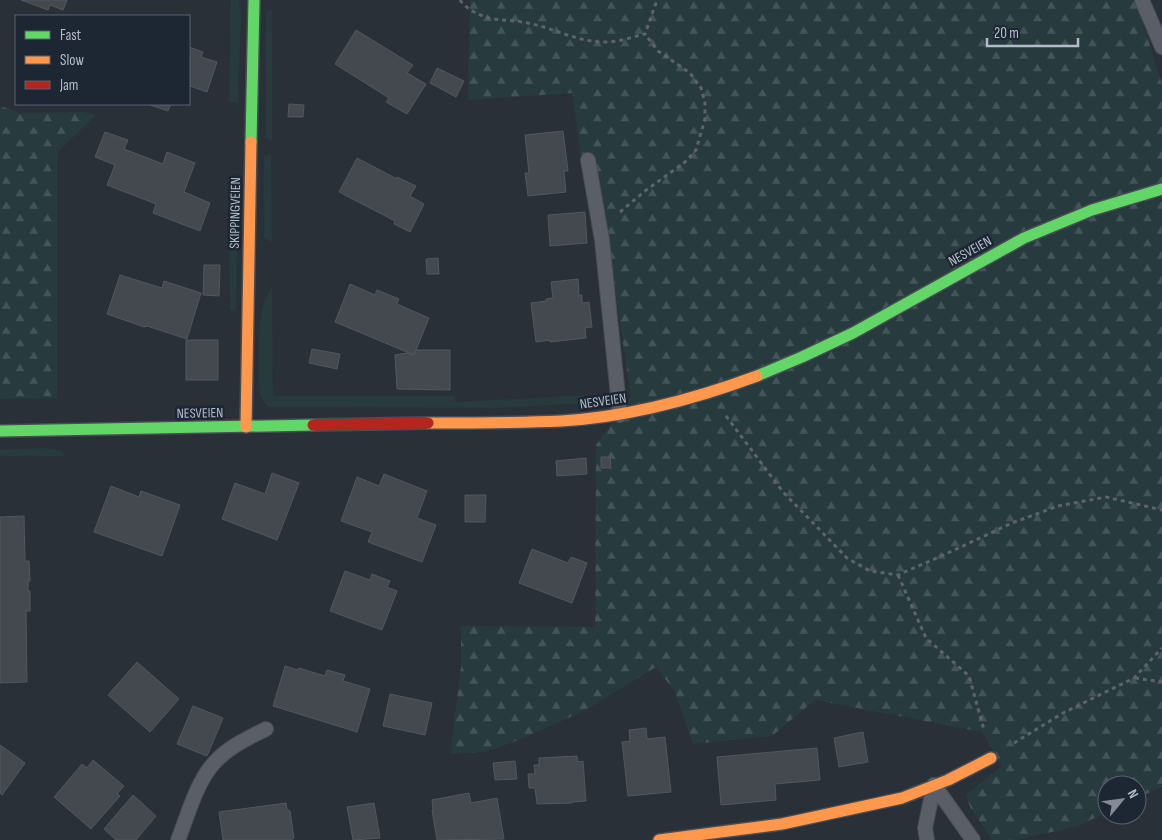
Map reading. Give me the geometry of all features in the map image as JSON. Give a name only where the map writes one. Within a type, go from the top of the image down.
[{"type":"main road","name":"SKIPPINGVEIEN","points":[[246,427],[254,0]]},
{"type":"main road","name":"NESVEIEN","points":[[0,431],[562,421],[620,415],[675,404],[750,379],[835,342],[1023,239],[1076,216],[1126,198],[1162,189]]},
{"type":"main road","points":[[659,840],[742,835],[782,824],[902,798],[991,758]]},
{"type":"lane","points":[[1142,0],[1162,47]]},
{"type":"lane","points":[[588,160],[602,240],[620,415]]},
{"type":"lane","points":[[178,840],[200,786],[214,763],[237,745],[266,729]]},
{"type":"lane","points":[[928,840],[925,828],[934,785]]},
{"type":"lane","points":[[934,785],[974,840]]},
{"type":"path","points":[[460,0],[465,7],[488,17],[555,29],[588,41],[604,43],[645,34]]},
{"type":"path","points":[[645,34],[657,0]]},
{"type":"path","points":[[602,240],[612,228],[620,211],[685,162],[696,150],[705,119],[705,104],[701,88],[690,73],[658,51],[645,34]]},
{"type":"path","points":[[709,393],[783,492],[847,558],[870,571],[898,574],[1012,523],[1058,506],[1106,497],[1162,510]]},
{"type":"path","points":[[898,574],[926,638],[969,676],[991,758],[1063,713],[1134,678],[1162,648]]},
{"type":"path","points":[[1134,678],[1162,682]]},
{"type":"green space","points":[[231,0],[239,0],[241,17],[238,103],[229,102]]},
{"type":"green space","points":[[470,0],[1139,0],[1143,24],[1162,84],[1162,787],[1147,794],[1147,775],[1097,775],[1097,817],[1078,826],[1016,840],[992,840],[970,807],[966,795],[1002,766],[982,732],[815,700],[772,736],[693,744],[675,692],[656,667],[584,711],[516,741],[485,752],[450,754],[461,667],[461,626],[595,627],[596,445],[631,396],[595,156],[580,155],[573,93],[468,100]]},
{"type":"green space","points":[[272,10],[272,141],[265,138],[266,12]]},
{"type":"green space","points":[[0,106],[20,113],[83,112],[96,115],[57,153],[57,398],[0,399]]},
{"type":"green space","points":[[271,154],[272,242],[264,238],[264,156]]},
{"type":"green space","points":[[229,186],[236,188],[238,209],[236,308],[230,311]]},
{"type":"green space","points":[[272,287],[273,396],[455,396],[455,402],[585,395],[585,403],[495,408],[269,407],[263,401],[259,391],[258,352],[262,309]]},
{"type":"green space","points":[[44,448],[62,451],[65,456],[0,456],[0,450]]},
{"type":"building","points":[[21,0],[67,0],[63,10],[50,5],[48,10]]},
{"type":"building","points":[[356,30],[413,65],[407,73],[426,84],[407,114],[386,102],[389,98],[335,64]]},
{"type":"building","points":[[190,47],[203,52],[201,57],[217,62],[207,92],[190,86]]},
{"type":"building","points":[[437,68],[464,81],[456,97],[430,83]]},
{"type":"building","points":[[289,104],[304,105],[303,117],[288,117]]},
{"type":"building","points":[[150,105],[171,105],[168,111]]},
{"type":"building","points":[[563,131],[568,171],[564,171],[566,192],[528,196],[525,173],[529,173],[525,135]]},
{"type":"building","points":[[105,132],[128,140],[124,149],[163,164],[167,152],[195,163],[184,192],[210,203],[200,231],[153,213],[156,204],[107,185],[115,165],[95,157]]},
{"type":"building","points":[[357,158],[397,179],[397,177],[416,186],[410,196],[424,204],[410,232],[394,224],[395,221],[339,192]]},
{"type":"building","points":[[585,212],[587,243],[550,246],[548,215]]},
{"type":"building","points":[[438,258],[439,274],[427,274],[426,259]]},
{"type":"building","points":[[204,265],[220,265],[219,296],[203,295]]},
{"type":"building","points":[[120,275],[162,288],[164,281],[201,293],[187,339],[107,314]]},
{"type":"building","points":[[578,279],[579,295],[582,295],[582,303],[589,302],[592,327],[585,328],[586,338],[536,342],[531,303],[553,298],[551,282]]},
{"type":"building","points":[[350,284],[375,295],[377,290],[399,299],[397,304],[429,318],[414,355],[335,322]]},
{"type":"building","points":[[186,340],[218,340],[218,380],[186,380]]},
{"type":"building","points":[[312,349],[340,354],[337,369],[309,363]]},
{"type":"building","points":[[416,350],[450,350],[450,390],[397,389],[395,355],[407,353],[414,355]]},
{"type":"building","points":[[601,457],[610,457],[611,468],[601,468]]},
{"type":"building","points":[[586,458],[587,474],[557,476],[556,461]]},
{"type":"building","points":[[272,473],[299,483],[277,540],[222,519],[235,483],[265,494]]},
{"type":"building","points":[[384,474],[427,491],[417,518],[436,525],[422,562],[368,542],[372,532],[341,521],[357,477],[379,486]]},
{"type":"building","points":[[111,486],[139,497],[141,491],[180,505],[162,556],[94,532]]},
{"type":"building","points":[[465,495],[486,495],[485,522],[465,522]]},
{"type":"building","points":[[24,516],[25,561],[29,561],[30,581],[28,581],[28,591],[30,591],[30,611],[26,611],[27,682],[0,683],[0,517]]},
{"type":"building","points":[[532,549],[568,563],[571,557],[587,563],[572,603],[519,583]]},
{"type":"building","points":[[345,571],[370,580],[372,574],[390,581],[387,587],[397,591],[382,630],[330,611]]},
{"type":"building","points":[[137,662],[179,699],[150,732],[108,695]]},
{"type":"building","points":[[285,666],[325,676],[327,670],[345,675],[343,681],[370,689],[357,732],[273,706]]},
{"type":"building","points":[[390,694],[432,703],[425,735],[383,726]]},
{"type":"building","points":[[193,706],[223,718],[207,756],[177,744]]},
{"type":"building","points":[[646,728],[647,739],[665,737],[671,792],[628,796],[622,742],[630,741],[629,730]]},
{"type":"building","points":[[863,732],[868,762],[839,767],[834,738]]},
{"type":"building","points":[[0,745],[25,763],[2,795],[0,793]]},
{"type":"building","points":[[817,748],[820,780],[775,784],[776,800],[721,805],[717,757]]},
{"type":"building","points":[[577,756],[578,762],[583,761],[586,801],[537,804],[535,788],[529,788],[528,774],[535,774],[534,765],[539,765],[539,758]]},
{"type":"building","points":[[93,760],[124,786],[117,794],[120,796],[91,829],[54,797],[82,764],[87,768]]},
{"type":"building","points":[[515,761],[517,779],[495,780],[493,763]]},
{"type":"building","points":[[469,793],[471,803],[497,798],[504,839],[437,840],[432,800]]},
{"type":"building","points":[[133,795],[156,816],[136,840],[116,840],[104,829]]},
{"type":"building","points":[[286,803],[287,809],[290,811],[294,838],[291,840],[223,840],[219,812]]},
{"type":"building","points":[[374,803],[380,838],[353,840],[347,807]]},
{"type":"traffic: fast","points":[[251,142],[254,0]]},
{"type":"traffic: fast","points":[[757,376],[853,333],[1024,238],[1092,210],[1162,189]]},
{"type":"traffic: fast","points":[[0,431],[313,425]]},
{"type":"traffic: slow","points":[[246,427],[251,142]]},
{"type":"traffic: slow","points":[[428,423],[511,423],[611,416],[661,406],[757,376]]},
{"type":"traffic: slow","points":[[659,840],[782,824],[902,798],[948,780],[991,758]]},
{"type":"traffic: jam","points":[[313,425],[428,423]]}]
